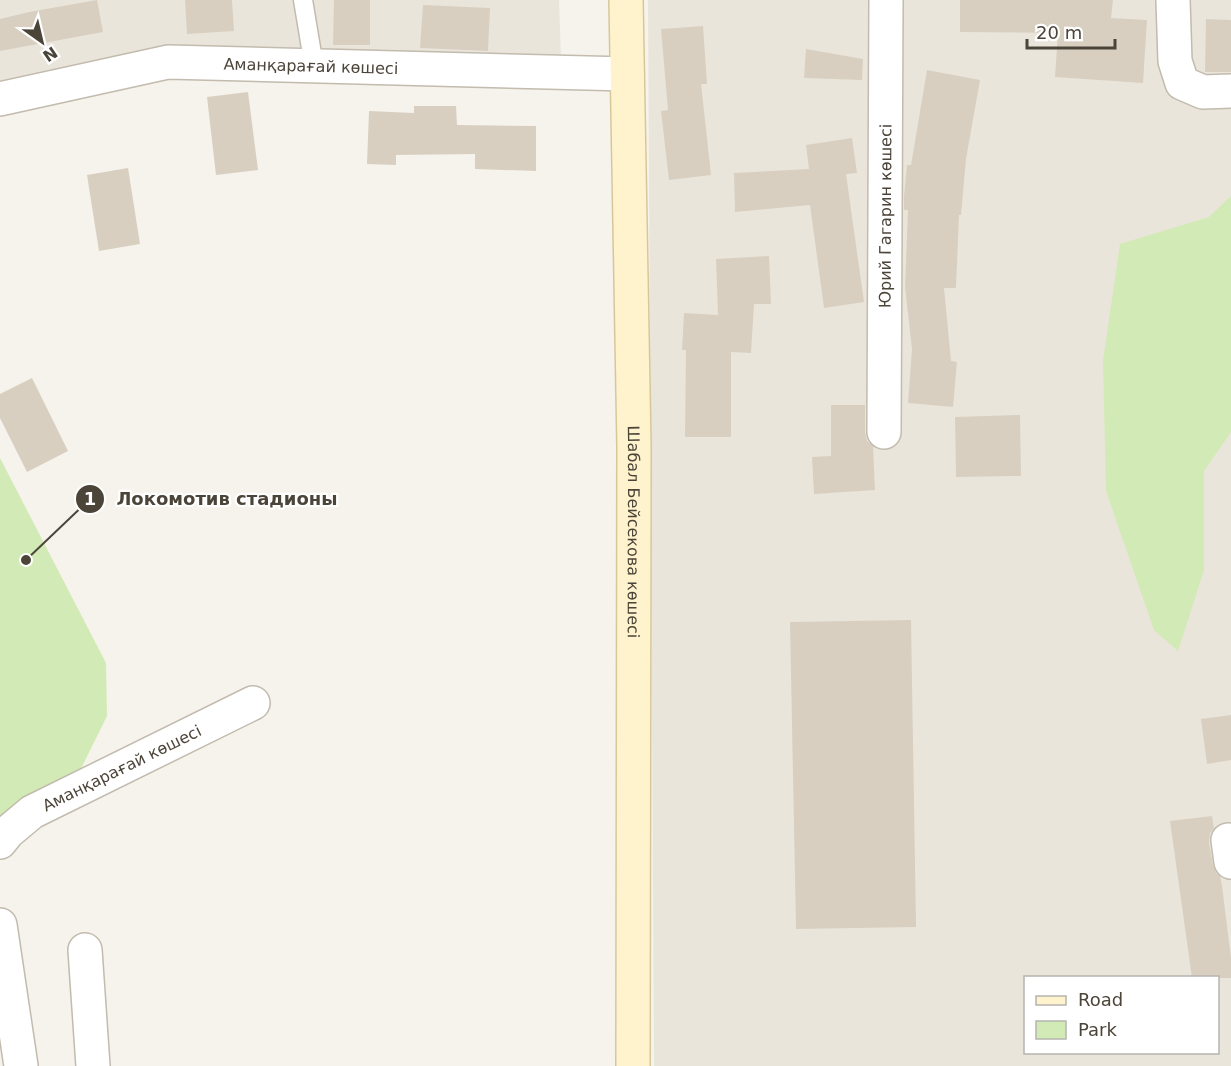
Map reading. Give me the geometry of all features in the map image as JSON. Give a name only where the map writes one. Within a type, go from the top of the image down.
[{"type":"main road","name":"Шабал Бейсекова көшесі","points":[[626,0],[634,459],[633,1066]]},
{"type":"street","name":"Юрий Гагарин көшесі","points":[[884,432],[886,0]]},
{"type":"street","points":[[1173,0],[1175,61],[1182,83],[1203,92],[1231,91]]},
{"type":"street","name":"Аманқарағай көшесі","points":[[0,99],[168,62],[627,74]]},
{"type":"street","name":"Аманқарағай көшесі","points":[[0,842],[8,832],[32,812],[253,703]]},
{"type":"street","points":[[0,925],[21,1066]]},
{"type":"street","points":[[85,950],[93,1066]]},
{"type":"lane","points":[[303,0],[314,66]]},
{"type":"shaded area","points":[[0,0],[559,0],[561,59],[201,50],[0,100]]},
{"type":"shaded area","points":[[648,0],[1231,0],[1231,1066],[654,1066]]},
{"type":"green space","points":[[1231,196],[1231,432],[1204,471],[1204,570],[1178,651],[1154,630],[1106,491],[1103,361],[1120,244],[1209,217]]},
{"type":"green space","points":[[0,458],[106,663],[107,716],[65,801],[0,848]]},
{"type":"building","points":[[97,0],[103,32],[0,51],[0,19]]},
{"type":"building","points":[[185,0],[232,0],[234,31],[187,34]]},
{"type":"building","points":[[334,0],[370,0],[370,45],[333,45]]},
{"type":"building","points":[[960,0],[1113,0],[1111,18],[1147,20],[1143,83],[1055,77],[1058,33],[960,32]]},
{"type":"building","points":[[423,5],[490,8],[488,51],[420,48]]},
{"type":"building","points":[[1206,19],[1231,20],[1231,72],[1205,72]]},
{"type":"building","points":[[703,26],[707,84],[701,84],[711,175],[669,180],[661,111],[668,110],[661,29]]},
{"type":"building","points":[[806,49],[863,59],[862,80],[804,78]]},
{"type":"building","points":[[927,70],[980,80],[966,159],[961,215],[959,215],[956,288],[944,288],[951,361],[957,362],[953,407],[908,403],[912,349],[905,287],[908,210],[904,210],[904,196],[907,165],[911,165]]},
{"type":"building","points":[[248,92],[258,170],[216,175],[207,97]]},
{"type":"building","points":[[414,106],[456,106],[457,125],[536,126],[536,171],[475,169],[475,154],[396,155],[396,165],[367,164],[369,111],[414,113]]},
{"type":"building","points":[[852,138],[857,173],[846,174],[864,302],[824,308],[810,205],[735,212],[734,173],[809,169],[806,145]]},
{"type":"building","points":[[128,168],[140,244],[99,251],[87,175]]},
{"type":"building","points":[[769,256],[771,304],[754,304],[751,353],[731,352],[731,437],[685,437],[686,350],[682,350],[684,313],[718,315],[716,259]]},
{"type":"building","points":[[32,378],[68,451],[27,472],[0,418],[0,394]]},
{"type":"building","points":[[831,405],[865,405],[865,432],[867,441],[873,446],[875,490],[814,494],[812,457],[831,456]]},
{"type":"building","points":[[1020,415],[1021,476],[956,477],[955,417]]},
{"type":"building","points":[[911,620],[916,927],[796,929],[790,622]]},
{"type":"building","points":[[1231,715],[1231,760],[1207,764],[1201,719]]},
{"type":"building","points":[[1212,816],[1214,829],[1210,833],[1209,843],[1213,865],[1220,876],[1222,886],[1231,958],[1231,978],[1192,976],[1170,821]]},
{"type":"place","name":"Локомотив стадионы","points":[[26,560]]}]
